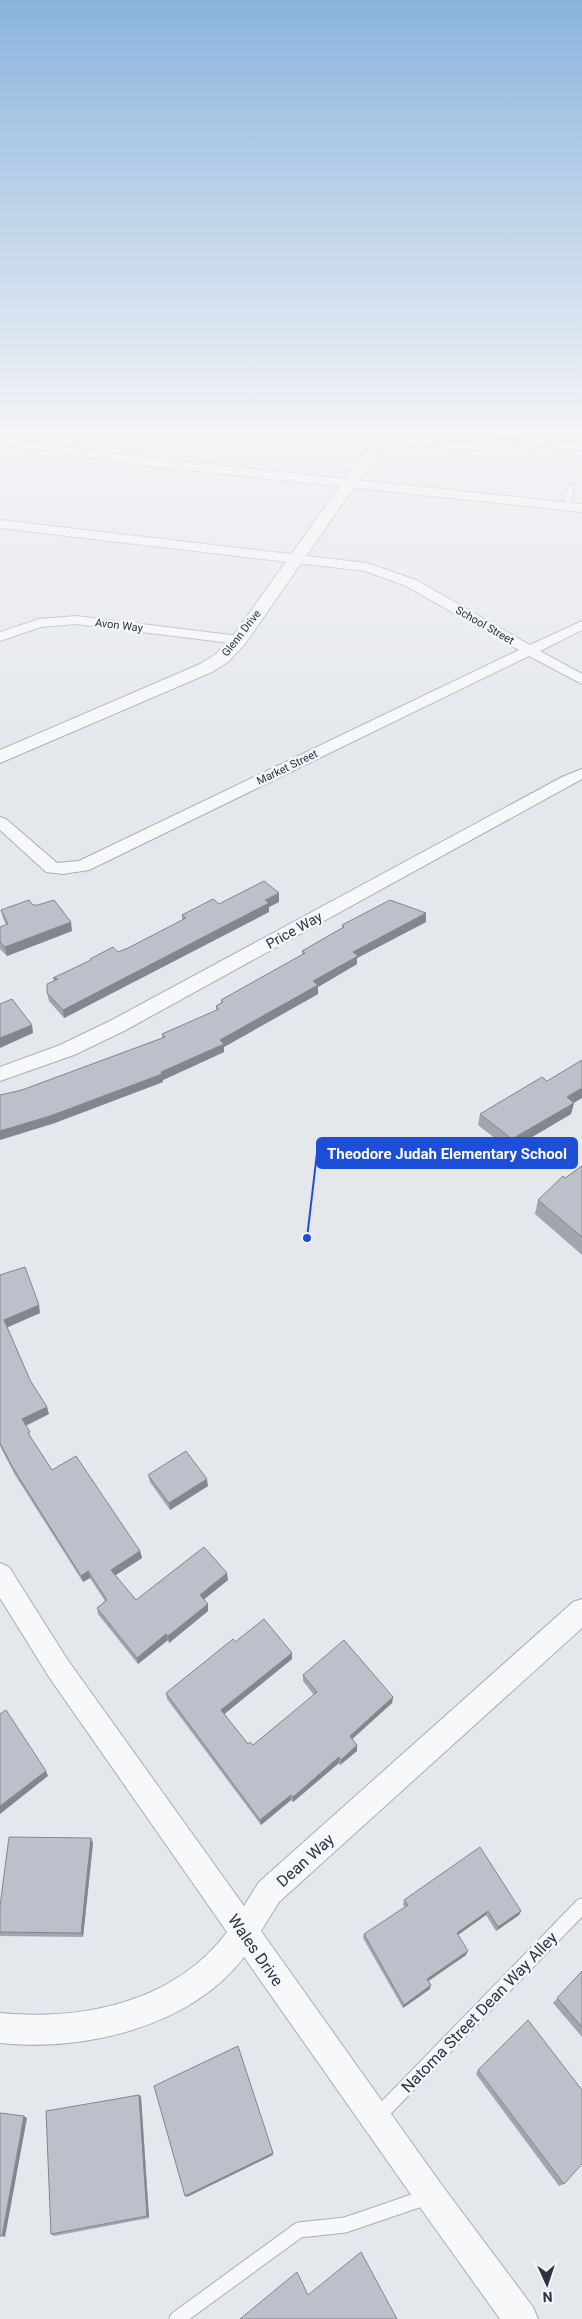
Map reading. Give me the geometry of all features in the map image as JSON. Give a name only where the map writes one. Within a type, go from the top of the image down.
[{"type":"street","name":"School Street","points":[[164,542],[347,563],[395,576],[582,680]]},
{"type":"street","name":"Glenn Drive","points":[[0,757],[206,668],[222,658],[239,640],[307,542]]},
{"type":"street","name":"Avon Way","points":[[0,636],[39,623],[76,620],[239,640]]},
{"type":"street","name":"Market Street","points":[[0,822],[52,868],[63,869],[83,866],[582,625]]},
{"type":"street","name":"Price Way","points":[[0,1074],[67,1050],[117,1026],[567,780],[582,774]]},
{"type":"street","name":"Wales Drive","points":[[0,1575],[58,1668],[430,2195],[521,2319]]},
{"type":"street","name":"Dean Way","points":[[0,2028],[44,2031],[111,2022],[174,1997],[211,1973],[243,1932],[269,1892],[582,1612]]},
{"type":"lane","name":"Natoma Street Dean Way Alley","points":[[376,2118],[582,1906]]},
{"type":"lane","points":[[177,2319],[299,2230],[345,2225],[430,2195]]},
{"type":"building","points":[[264,881],[279,893],[265,900],[269,903],[63,1010],[47,993],[47,984],[58,979],[53,978],[113,947],[118,952],[128,948],[186,918],[182,915],[213,899],[219,904]]},
{"type":"building","points":[[29,900],[33,905],[38,905],[54,900],[71,922],[5,947],[0,942],[0,927],[8,924],[1,910]]},
{"type":"building","points":[[390,900],[426,913],[353,952],[358,956],[313,981],[318,985],[220,1040],[224,1044],[161,1072],[162,1074],[50,1116],[0,1131],[0,1095],[22,1090],[165,1037],[162,1034],[219,1009],[216,1006],[223,1002],[221,1000],[305,953],[302,951],[344,927],[342,925]]},
{"type":"building","points":[[12,999],[32,1025],[0,1038],[0,1004]]},
{"type":"building","points":[[582,1060],[582,1088],[567,1097],[574,1103],[512,1139],[480,1114],[542,1077],[547,1081]]},
{"type":"building","points":[[582,1166],[582,1237],[538,1200],[563,1176],[565,1178]]},
{"type":"building","points":[[25,1267],[39,1305],[4,1320],[30,1380],[47,1407],[22,1419],[30,1432],[28,1433],[52,1470],[76,1456],[140,1551],[111,1570],[136,1600],[204,1547],[227,1573],[200,1595],[208,1604],[168,1636],[166,1634],[137,1658],[97,1608],[107,1600],[88,1571],[81,1576],[13,1468],[0,1443],[0,1275]]},
{"type":"building","points":[[186,1451],[207,1479],[169,1503],[148,1475]]},
{"type":"building","points":[[264,1619],[292,1653],[221,1710],[248,1744],[250,1742],[253,1745],[317,1692],[303,1675],[344,1640],[393,1697],[350,1736],[357,1745],[341,1760],[339,1757],[293,1797],[291,1795],[260,1820],[166,1693],[233,1639],[235,1642]]},
{"type":"building","points":[[6,1710],[46,1771],[0,1806],[0,1714]]},
{"type":"building","points":[[9,1837],[91,1838],[81,1933],[0,1932],[0,1906]]},
{"type":"building","points":[[480,1847],[521,1911],[498,1927],[488,1911],[457,1933],[468,1951],[427,1979],[431,1985],[404,2005],[364,1934],[408,1905],[404,1900]]},
{"type":"building","points":[[582,1971],[582,2027],[557,1998]]},
{"type":"building","points":[[528,2020],[582,2090],[582,2164],[564,2184],[478,2070]]},
{"type":"building","points":[[238,2046],[273,2153],[185,2196],[154,2086]]},
{"type":"building","points":[[139,2095],[147,2216],[51,2234],[46,2111]]},
{"type":"building","points":[[0,2113],[24,2116],[2,2236],[0,2236]]},
{"type":"building","points":[[361,2252],[397,2319],[240,2319],[297,2272],[308,2295]]},
{"type":"place","name":"Theodore Judah Elementary School","points":[[307,1238]]}]
